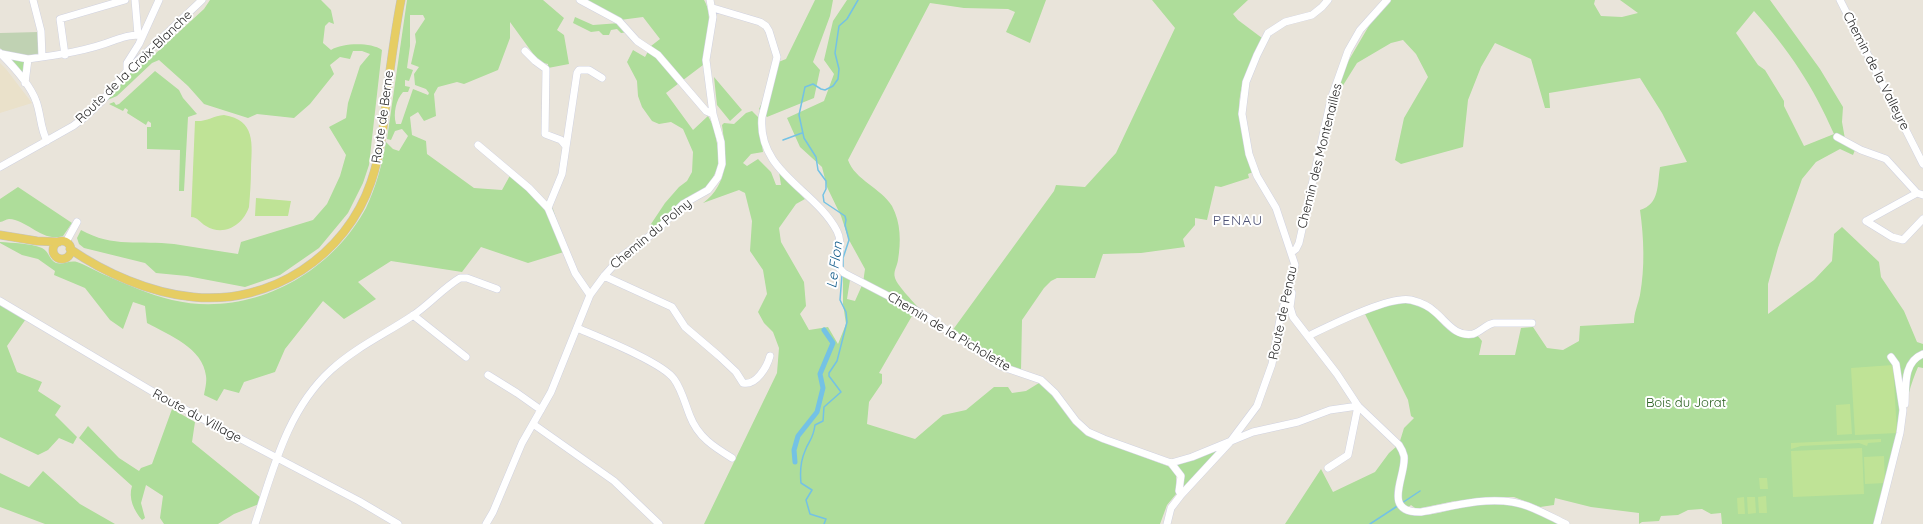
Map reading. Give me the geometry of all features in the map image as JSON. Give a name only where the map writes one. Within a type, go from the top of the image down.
[{"type":"main road","name":"Route de Berne","points":[[65,244],[89,261],[158,290],[185,296],[213,298],[239,295],[269,287],[298,273],[321,257],[353,220],[364,200],[373,176],[382,139],[392,49],[401,0]]},
{"type":"main road","points":[[0,235],[65,244]]},
{"type":"main road","points":[[37,241],[53,251],[58,257],[65,258],[69,254],[65,244]]},
{"type":"main road","points":[[53,251],[54,246],[65,244]]},
{"type":"main road","name":"Route de Berne","points":[[65,258],[89,261]]},
{"type":"street","points":[[33,0],[41,31],[42,57]]},
{"type":"street","points":[[65,55],[60,19],[125,0]]},
{"type":"street","points":[[135,0],[140,36]]},
{"type":"street","points":[[127,71],[127,63],[159,0]]},
{"type":"street","name":"Route de la Croix-Blanche","points":[[0,167],[47,141],[85,117],[102,101],[127,71],[202,0]]},
{"type":"street","points":[[580,0],[620,21],[637,41],[658,55],[706,111],[713,114]]},
{"type":"street","points":[[710,0],[713,8]]},
{"type":"street","name":"Route de Penau","points":[[1168,524],[1171,508],[1181,495],[1230,442],[1250,417],[1263,392],[1272,364],[1280,319],[1294,265],[1292,252],[1276,208],[1251,163],[1242,122],[1243,96],[1251,67],[1268,33],[1285,22],[1312,15],[1328,0]]},
{"type":"street","name":"Chemin de la Valleyre","points":[[1840,0],[1923,164]]},
{"type":"street","name":"Chemin des Montenailles","points":[[1292,252],[1296,249],[1299,242],[1331,99],[1348,52],[1360,30],[1385,1]]},
{"type":"street","name":"Chemin du Polny","points":[[486,524],[493,512],[522,444],[553,387],[590,296],[604,276],[622,256],[655,232],[684,204],[708,190],[715,182],[722,164],[721,142],[713,114],[706,60],[713,23],[713,8]]},
{"type":"street","name":"Chemin de la Picholette","points":[[713,8],[751,19],[764,24],[768,28],[777,57],[762,117],[761,127],[764,143],[773,162],[830,219],[838,232],[840,254],[839,268],[844,273],[923,314],[1000,366],[1041,380],[1055,393],[1076,421],[1088,432],[1104,440],[1171,463]]},
{"type":"street","points":[[1,53],[28,59],[65,55],[97,47],[121,38],[140,36]]},
{"type":"street","points":[[525,51],[546,69],[546,134],[558,139],[565,145]]},
{"type":"street","points":[[1,53],[25,83],[36,101],[42,131],[47,141]]},
{"type":"street","points":[[25,83],[28,59]]},
{"type":"street","points":[[548,208],[562,174],[565,145],[578,71],[581,69],[589,70],[602,78]]},
{"type":"street","points":[[1837,137],[1860,150],[1886,159],[1920,194],[1866,221],[1892,237],[1904,240],[1923,219]]},
{"type":"street","points":[[478,145],[529,188],[548,208],[575,272],[590,296]]},
{"type":"street","points":[[65,244],[77,222]]},
{"type":"street","points":[[1294,265],[1294,279],[1290,307],[1294,317],[1358,406],[1399,445],[1402,451],[1404,460],[1398,484],[1399,500],[1402,506],[1407,510],[1421,512],[1488,501],[1513,502],[1531,508],[1566,524]]},
{"type":"street","points":[[604,276],[672,307],[685,327],[736,372],[743,383],[748,384],[754,381],[760,374],[770,356]]},
{"type":"street","points":[[255,524],[276,457],[300,408],[314,386],[344,359],[413,315],[460,278],[466,278],[497,289]]},
{"type":"street","points":[[1308,336],[1365,311],[1401,300],[1410,300],[1430,308],[1436,312],[1444,323],[1464,334],[1475,333],[1494,323],[1532,323]]},
{"type":"street","name":"Route du Village","points":[[0,302],[159,396],[276,457],[398,524]]},
{"type":"street","points":[[413,315],[466,357]]},
{"type":"street","points":[[577,328],[606,340],[667,372],[680,388],[690,418],[696,429],[708,443],[732,458]]},
{"type":"street","points":[[1877,524],[1900,433],[1905,405],[1909,366],[1916,357],[1923,354]]},
{"type":"street","points":[[1891,357],[1896,364],[1903,410]]},
{"type":"street","points":[[488,375],[541,410]]},
{"type":"street","points":[[1181,495],[1179,491],[1181,476],[1171,463],[1182,461],[1254,432],[1298,422],[1330,410],[1358,406]]},
{"type":"street","points":[[1328,468],[1348,455],[1358,406]]},
{"type":"street","points":[[533,424],[614,482],[659,524]]},
{"type":"shaded area","points":[[0,63],[6,69],[32,103],[0,113]]},
{"type":"green space","points":[[210,0],[321,0],[331,10],[334,24],[329,22],[325,26],[323,43],[331,50],[342,46],[356,44],[377,47],[382,50],[369,165],[363,183],[348,213],[319,248],[280,275],[245,287],[187,276],[156,273],[145,263],[84,248],[79,244],[77,238],[81,230],[93,236],[116,241],[174,244],[238,254],[241,242],[313,220],[327,204],[340,176],[346,155],[329,127],[346,118],[348,103],[360,66],[370,54],[362,51],[353,51],[350,59],[340,57],[330,65],[334,74],[310,104],[294,118],[257,114],[248,118],[204,104],[188,86],[159,60],[152,63],[117,96],[105,101],[134,69],[154,51],[155,54],[204,9]]},
{"type":"green space","points":[[407,0],[543,0],[564,18],[557,30],[564,35],[569,64],[548,68],[548,64],[539,62],[510,22],[510,38],[498,70],[464,84],[457,82],[438,87],[434,94],[436,116],[424,121],[418,112],[410,117],[412,135],[426,141],[427,154],[474,188],[502,190],[513,170],[553,209],[567,251],[528,263],[481,247],[462,272],[391,261],[358,282],[376,299],[344,319],[323,301],[285,349],[275,372],[244,382],[239,393],[224,389],[217,401],[204,395],[206,376],[204,366],[199,358],[184,344],[147,323],[145,306],[133,302],[123,329],[110,320],[85,288],[54,275],[55,271],[38,259],[22,255],[0,243],[32,245],[42,248],[56,263],[77,262],[138,289],[172,300],[201,304],[230,303],[257,297],[284,286],[309,272],[331,254],[350,232],[366,208],[373,192],[381,167],[386,142],[393,149],[399,151],[408,136],[402,129],[395,131],[391,140],[387,139]],"holes":[[[410,15],[423,15],[425,19],[415,34],[416,42],[411,64],[419,67],[414,74],[415,85],[426,89],[429,93],[428,95],[413,89],[401,124],[396,124],[395,111],[397,103],[403,92],[408,92],[410,87],[405,86],[405,80],[409,81],[413,70],[407,68],[410,46]]]},
{"type":"green space","points":[[586,0],[704,0],[707,7],[709,23],[703,65],[666,93],[693,130],[708,116],[714,127],[719,155],[718,167],[710,184],[652,230],[649,227],[665,203],[679,187],[687,181],[692,172],[693,152],[683,129],[671,122],[659,124],[652,121],[642,107],[638,96],[637,81],[627,62],[633,50],[645,57],[651,46],[660,39],[643,17],[620,20]]},
{"type":"green space","points":[[815,0],[833,0],[830,16],[813,62],[820,70],[814,98],[767,117],[759,109],[771,82],[776,63],[786,59]]},
{"type":"green space","points":[[847,0],[1046,0],[1030,43],[1006,32],[1015,12],[1008,9],[964,8],[930,3],[848,160],[856,173],[887,200],[895,212],[899,226],[900,246],[894,273],[895,278],[922,312],[916,309],[879,373],[882,374],[882,383],[869,402],[867,424],[915,439],[943,415],[966,410],[994,387],[1008,387],[1012,393],[1026,391],[1039,383],[1047,388],[1072,421],[1093,438],[1168,466],[1176,474],[1176,494],[1167,505],[1160,524],[704,524],[777,373],[779,348],[773,332],[764,323],[758,312],[767,294],[763,270],[750,251],[752,221],[745,193],[739,190],[703,203],[718,187],[722,177],[725,158],[722,125],[724,123],[734,124],[746,113],[752,111],[758,117],[763,152],[751,154],[743,163],[747,166],[758,159],[771,172],[776,185],[781,185],[779,172],[805,199],[796,204],[779,228],[781,242],[804,282],[806,306],[800,314],[809,330],[828,327],[838,344],[846,324],[843,304],[843,276],[850,280],[847,299],[855,301],[863,283],[865,269],[849,240],[841,216],[827,187],[822,167],[800,147],[787,118],[824,101],[834,74],[824,60],[833,21]]},
{"type":"green space","points":[[1152,0],[1248,0],[1233,14],[1238,20],[1262,38],[1249,66],[1241,89],[1239,105],[1241,125],[1253,172],[1248,174],[1249,178],[1221,187],[1215,186],[1207,220],[1195,218],[1195,225],[1183,239],[1185,247],[1141,253],[1103,254],[1095,278],[1057,278],[1051,281],[1044,288],[1022,320],[1021,371],[1014,370],[952,331],[1054,191],[1056,185],[1085,187],[1116,153],[1175,28]]},
{"type":"green space","name":"Bois du Jorat","points":[[1391,0],[1595,0],[1594,4],[1601,16],[1622,17],[1638,13],[1620,0],[1770,0],[1820,69],[1843,107],[1842,122],[1845,139],[1855,150],[1853,155],[1840,149],[1816,162],[1802,179],[1778,248],[1768,284],[1768,314],[1814,280],[1832,261],[1834,234],[1842,227],[1879,262],[1881,277],[1904,311],[1917,342],[1923,344],[1923,368],[1918,367],[1909,393],[1905,420],[1879,524],[1722,524],[1721,513],[1711,514],[1702,509],[1688,510],[1678,515],[1661,516],[1659,521],[1642,522],[1639,524],[1639,513],[1591,507],[1555,498],[1554,505],[1540,507],[1514,497],[1498,497],[1499,501],[1513,502],[1566,524],[1285,524],[1321,469],[1333,492],[1375,472],[1389,453],[1397,446],[1402,460],[1397,484],[1405,450],[1400,441],[1404,428],[1414,418],[1411,416],[1408,400],[1365,314],[1393,303],[1408,302],[1429,310],[1435,314],[1443,325],[1455,333],[1477,335],[1482,341],[1479,355],[1515,355],[1521,328],[1533,327],[1547,348],[1563,350],[1579,341],[1580,326],[1634,323],[1635,312],[1642,284],[1643,242],[1640,210],[1646,207],[1654,199],[1658,187],[1660,167],[1687,162],[1662,113],[1640,78],[1549,93],[1550,108],[1545,108],[1531,59],[1495,43],[1481,67],[1468,100],[1463,147],[1401,164],[1395,160],[1404,118],[1428,77],[1416,54],[1403,40],[1391,43],[1357,63],[1342,87],[1338,87],[1346,65],[1370,24]],"holes":[[[1754,11],[1789,54],[1809,84],[1834,134],[1804,146],[1784,106],[1784,101],[1765,70],[1758,65],[1736,33]],[[1455,501],[1457,508],[1437,513],[1417,515],[1404,511],[1411,505],[1415,508],[1421,508]]]},
{"type":"green space","points":[[575,17],[593,25],[620,23],[629,32],[621,33],[617,29],[611,30],[609,35],[603,35],[599,31],[591,32],[573,23]]},
{"type":"green space","points":[[39,32],[39,55],[28,56],[2,51],[0,48],[0,33]]},
{"type":"green space","points":[[7,56],[25,61],[25,76]]},
{"type":"green space","points":[[155,71],[179,90],[183,98],[197,114],[188,117],[184,191],[179,191],[180,150],[147,149],[147,127],[151,127],[151,123],[148,121],[146,125],[127,113],[128,110],[125,108],[123,111],[109,104],[114,102],[116,105],[119,104]]},
{"type":"green space","points":[[714,77],[742,110],[730,121],[717,105]]},
{"type":"green space","points":[[224,115],[242,122],[250,134],[252,151],[251,179],[249,207],[246,213],[238,224],[226,230],[219,230],[206,226],[195,218],[191,217],[195,121],[203,121],[216,116]]},
{"type":"green space","points":[[18,187],[72,223],[63,236],[56,237],[42,234],[16,220],[9,219],[0,222],[0,199]]},
{"type":"green space","points":[[256,198],[291,201],[288,216],[255,216]]},
{"type":"green space","points":[[0,301],[28,316],[7,346],[17,372],[42,382],[38,391],[61,406],[55,415],[77,437],[73,444],[59,438],[48,450],[38,455],[0,437]]},
{"type":"green space","points":[[1893,365],[1897,433],[1855,435],[1851,368]]},
{"type":"green space","points":[[1850,404],[1852,434],[1837,435],[1836,405]]},
{"type":"green space","points":[[172,409],[195,422],[192,442],[261,498],[259,504],[234,514],[218,524],[164,524],[160,518],[163,496],[146,485],[141,503],[145,518],[142,520],[136,513],[132,504],[132,486],[79,438],[88,426],[119,458],[139,471],[141,468],[152,464]]},
{"type":"green space","points":[[1881,439],[1881,442],[1868,443],[1867,446],[1859,443],[1801,446],[1791,449],[1791,443]]},
{"type":"green space","points":[[1862,448],[1864,494],[1793,497],[1791,451]]},
{"type":"green space","points":[[1220,450],[1183,489],[1183,476],[1177,465]]},
{"type":"green space","points":[[1884,456],[1885,483],[1865,484],[1864,457]]},
{"type":"green space","points":[[43,471],[80,504],[115,524],[45,524],[0,507],[0,473],[29,487]]},
{"type":"green space","points":[[1759,478],[1767,478],[1768,489],[1760,489]]},
{"type":"green space","points":[[1766,496],[1767,513],[1759,513],[1758,497]]},
{"type":"green space","points":[[1744,497],[1745,514],[1738,514],[1737,498]]},
{"type":"green space","points":[[1747,497],[1755,497],[1756,513],[1748,514]]},
{"type":"waterway","name":"Le Flon","points":[[843,267],[843,258],[849,240],[845,225],[845,216],[824,202],[823,195],[826,189],[826,181],[818,170],[816,157],[804,138],[799,115],[805,87],[813,84],[825,90],[833,86],[838,79],[839,69],[835,53],[839,26],[847,19],[858,0]]},
{"type":"waterway","points":[[783,140],[802,133]]},
{"type":"waterway","name":"Le Flon","points":[[824,524],[826,519],[810,514],[806,500],[812,490],[801,483],[801,471],[806,447],[812,437],[815,425],[823,421],[824,407],[841,392],[829,376],[829,373],[837,361],[847,322],[846,312],[840,300],[842,275]]},
{"type":"waterway","points":[[795,462],[794,450],[798,436],[817,412],[823,388],[820,374],[833,343],[824,330]]},
{"type":"waterway","points":[[1402,503],[1420,491]]},
{"type":"waterway","points":[[1370,524],[1399,505]]},
{"type":"district","name":"PENAU","points":[[1238,221]]}]
